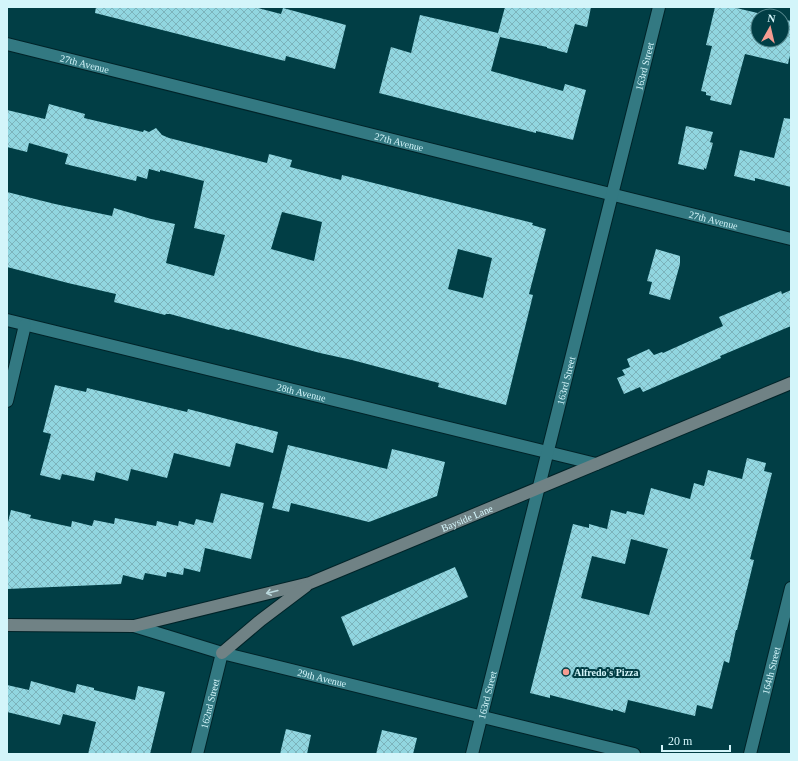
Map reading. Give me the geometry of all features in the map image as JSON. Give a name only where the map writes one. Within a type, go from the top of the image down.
[{"type":"street","name":"163rd Street","points":[[472,754],[659,7]]},
{"type":"street","name":"27th Avenue","points":[[7,44],[791,239]]},
{"type":"street","name":"28th Avenue","points":[[7,320],[596,464]]},
{"type":"street","points":[[7,401],[26,325]]},
{"type":"street","name":"Bayside Lane","points":[[134,626],[310,583],[791,383]]},
{"type":"street","points":[[222,653],[261,620],[310,583]]},
{"type":"street","name":"164th Street","points":[[750,754],[791,588]]},
{"type":"street","name":"29th Avenue","points":[[7,625],[134,626],[222,653],[634,754]]},
{"type":"street","name":"162nd Street","points":[[197,754],[222,653]]},
{"type":"building","points":[[96,7],[254,7],[281,14],[283,8],[346,25],[335,69],[286,56],[285,61],[95,13]]},
{"type":"building","points":[[505,7],[591,7],[587,27],[575,24],[567,53],[500,37],[491,71],[563,91],[565,84],[586,90],[573,140],[536,131],[536,133],[379,93],[391,47],[411,53],[420,15],[498,33]]},
{"type":"building","points":[[715,7],[732,7],[750,11],[750,48],[790,48],[791,21],[791,51],[788,64],[745,54],[731,105],[710,100],[711,96],[706,95],[706,92],[701,91],[712,46],[706,45]]},
{"type":"building","points":[[49,104],[85,114],[84,118],[143,132],[144,130],[149,132],[156,128],[162,135],[169,138],[267,163],[269,154],[292,160],[290,167],[341,180],[342,175],[533,223],[532,225],[546,229],[529,294],[533,295],[506,405],[438,387],[439,383],[352,360],[170,314],[165,315],[114,302],[116,294],[7,267],[7,192],[112,216],[114,208],[151,219],[175,224],[166,263],[214,276],[225,235],[194,228],[204,181],[160,170],[160,172],[149,169],[147,179],[137,176],[136,181],[65,164],[68,154],[29,143],[27,152],[7,147],[7,110],[45,119]],"holes":[[[282,212],[322,222],[314,261],[271,249]],[[458,249],[492,258],[483,298],[448,289]]]},
{"type":"building","points":[[784,118],[791,119],[791,187],[755,178],[755,181],[734,176],[740,150],[774,158]]},
{"type":"building","points":[[686,126],[713,132],[710,142],[713,143],[706,169],[704,168],[704,170],[678,164]]},
{"type":"building","points":[[656,249],[680,256],[680,264],[670,300],[649,294],[652,282],[647,281]]},
{"type":"building","points":[[791,290],[791,326],[720,356],[721,358],[643,392],[640,387],[624,394],[617,378],[625,375],[622,370],[630,367],[627,359],[649,349],[654,355],[663,353],[723,326],[719,317],[781,291],[782,294]]},
{"type":"building","points":[[55,385],[86,392],[87,388],[187,412],[188,409],[278,432],[273,453],[236,443],[230,467],[174,453],[167,478],[131,469],[128,481],[96,472],[94,481],[62,474],[60,480],[40,475],[51,434],[43,432]]},
{"type":"building","points":[[288,445],[387,469],[392,449],[445,462],[437,496],[369,522],[291,503],[289,512],[272,508]]},
{"type":"building","points":[[747,458],[766,463],[764,471],[772,473],[750,559],[754,560],[729,663],[724,661],[712,709],[697,705],[695,716],[628,700],[625,713],[550,695],[550,698],[530,693],[573,524],[589,528],[589,524],[607,529],[611,510],[626,514],[627,511],[644,515],[651,488],[690,499],[694,483],[704,486],[708,470],[742,479]],"holes":[[[631,539],[668,549],[649,615],[581,598],[592,556],[625,564]]]},
{"type":"building","points":[[221,493],[264,503],[251,559],[205,548],[200,572],[184,568],[183,575],[167,572],[166,577],[145,573],[143,580],[123,575],[121,584],[7,589],[7,526],[11,510],[31,515],[30,518],[71,527],[72,521],[92,526],[94,520],[114,524],[115,518],[156,526],[157,521],[178,526],[179,521],[194,525],[196,519],[213,523]]},
{"type":"building","points":[[455,567],[468,597],[353,646],[341,617]]},
{"type":"building","points":[[31,681],[75,693],[77,684],[94,688],[94,690],[135,700],[138,686],[165,692],[150,754],[88,754],[96,722],[63,714],[60,725],[7,712],[7,685],[29,690]]},
{"type":"building","points":[[286,729],[311,735],[307,754],[280,754]]},
{"type":"building","points":[[382,730],[417,738],[413,754],[376,754]]},
{"type":"place","name":"Alfredo's Pizza","points":[[566,672]]}]
